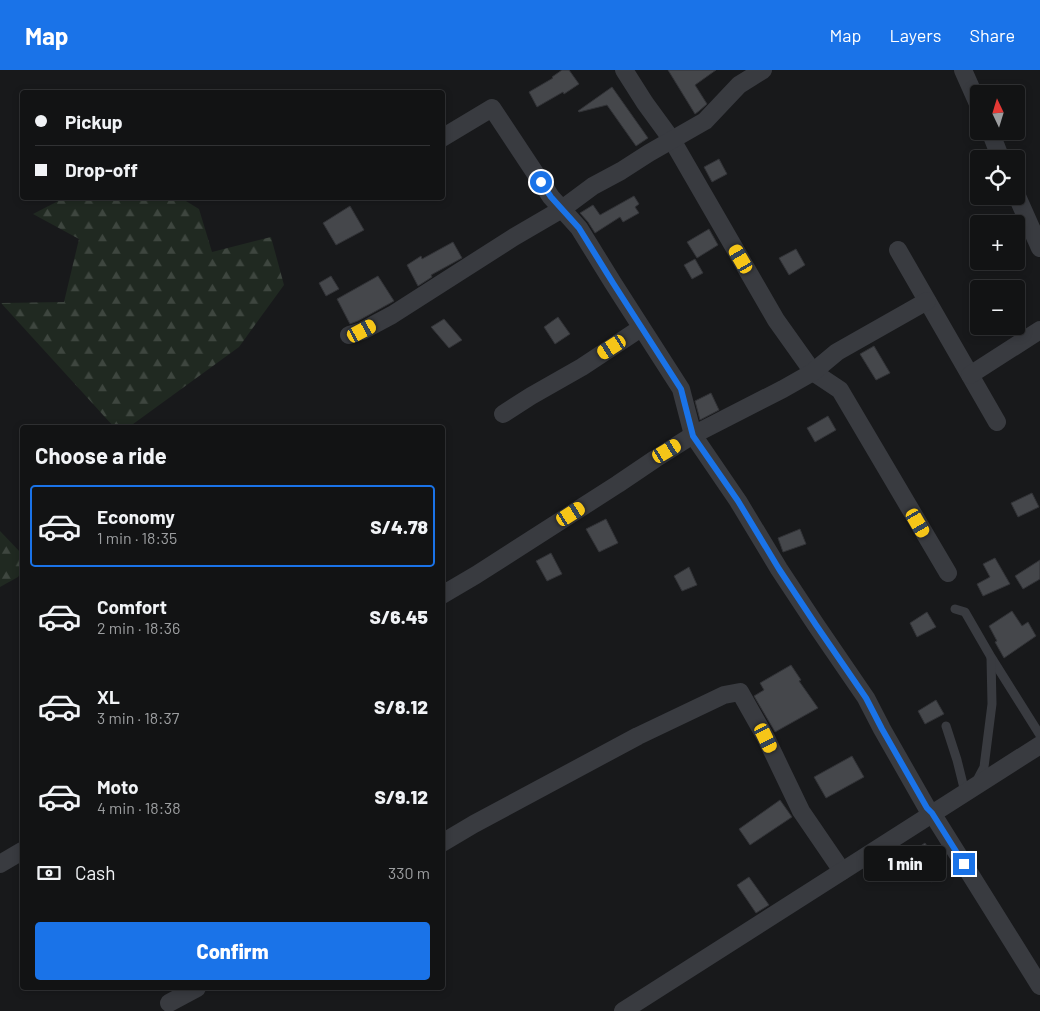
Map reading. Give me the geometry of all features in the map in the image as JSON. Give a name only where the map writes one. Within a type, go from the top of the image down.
[{"type":"street","points":[[624,70],[672,140],[776,320],[813,372],[840,390],[948,574]]},
{"type":"street","points":[[349,335],[362,331],[392,315],[514,237],[562,209],[593,186],[705,120],[739,85],[763,70]]},
{"type":"street","points":[[964,70],[970,85]]},
{"type":"street","points":[[445,136],[492,108],[551,197],[579,228],[681,389],[693,436],[738,501],[779,569],[866,698],[927,808],[932,813],[1040,986]]},
{"type":"street","points":[[1022,205],[1038,237]]},
{"type":"street","points":[[898,250],[998,422]]},
{"type":"street","points":[[445,593],[655,459],[693,436],[813,372],[837,352],[927,301]]},
{"type":"street","points":[[504,414],[582,367],[641,328]]},
{"type":"street","points":[[970,375],[1040,330]]},
{"type":"street","points":[[445,841],[638,736],[724,695],[740,692],[766,738],[801,811],[842,871]]},
{"type":"street","points":[[623,1011],[1040,745]]},
{"type":"street","points":[[0,864],[20,852]]},
{"type":"street","points":[[169,1003],[193,990]]},
{"type":"lane","points":[[955,609],[965,612],[991,658],[1040,735]]},
{"type":"lane","points":[[969,789],[984,767],[992,704],[991,658]]},
{"type":"lane","points":[[946,726],[969,789]]},
{"type":"green space","points":[[60,200],[184,200],[199,209],[212,252],[271,237],[284,285],[239,347],[132,425],[112,425],[1,303],[64,302],[79,239],[33,214]]},
{"type":"green space","points":[[0,531],[20,552],[20,574],[0,587]]},
{"type":"building","points":[[562,70],[569,70],[579,84],[564,94],[563,92],[537,107],[529,92],[553,78]]},
{"type":"building","points":[[668,70],[716,70],[695,85],[707,104],[695,114]]},
{"type":"building","points":[[612,87],[648,138],[636,146],[607,105],[578,111]]},
{"type":"building","points":[[719,159],[727,174],[712,182],[704,167]]},
{"type":"building","points":[[634,196],[639,204],[635,207],[639,213],[623,222],[620,217],[595,233],[580,213],[593,205],[600,215]]},
{"type":"building","points":[[350,206],[364,230],[336,245],[323,223]]},
{"type":"building","points":[[709,229],[718,245],[697,258],[687,242]]},
{"type":"building","points":[[453,242],[462,258],[431,275],[432,277],[418,286],[407,265],[421,256],[422,259]]},
{"type":"building","points":[[796,249],[805,265],[789,275],[779,258]]},
{"type":"building","points":[[695,259],[703,273],[692,279],[684,265]]},
{"type":"building","points":[[331,276],[339,289],[326,296],[319,283]]},
{"type":"building","points":[[378,276],[394,301],[350,324],[337,299]]},
{"type":"building","points":[[558,317],[570,334],[555,344],[544,327]]},
{"type":"building","points":[[444,319],[462,340],[449,348],[431,327]]},
{"type":"building","points":[[874,346],[890,373],[876,380],[860,354]]},
{"type":"building","points":[[711,393],[719,410],[700,420],[695,401]]},
{"type":"building","points":[[828,416],[836,430],[815,442],[807,428]]},
{"type":"building","points":[[1032,493],[1039,507],[1018,517],[1011,503]]},
{"type":"building","points":[[606,519],[618,543],[599,552],[586,529]]},
{"type":"building","points":[[800,529],[806,544],[783,552],[778,538]]},
{"type":"building","points":[[551,553],[562,574],[547,581],[536,561]]},
{"type":"building","points":[[995,558],[1010,584],[983,596],[977,584],[990,577],[983,564]]},
{"type":"building","points":[[1040,560],[1040,579],[1023,589],[1015,576]]},
{"type":"building","points":[[689,567],[697,585],[682,591],[674,576]]},
{"type":"building","points":[[1012,611],[1022,626],[1028,622],[1036,636],[1004,658],[989,626]]},
{"type":"building","points":[[927,612],[936,627],[917,637],[910,623]]},
{"type":"building","points":[[791,665],[801,680],[799,681],[818,708],[775,732],[754,696],[764,690],[760,683]]},
{"type":"building","points":[[936,700],[944,714],[925,724],[918,711]]},
{"type":"building","points":[[852,756],[864,777],[826,798],[814,777]]},
{"type":"building","points":[[780,800],[792,817],[750,845],[739,829]]},
{"type":"building","points":[[925,843],[945,873],[931,882],[911,852]]},
{"type":"building","points":[[749,877],[769,905],[756,913],[737,885]]},
{"type":"route","points":[[541,182],[551,197],[579,228],[681,389],[693,436],[738,501],[779,569],[866,698],[927,808],[964,864]]}]
